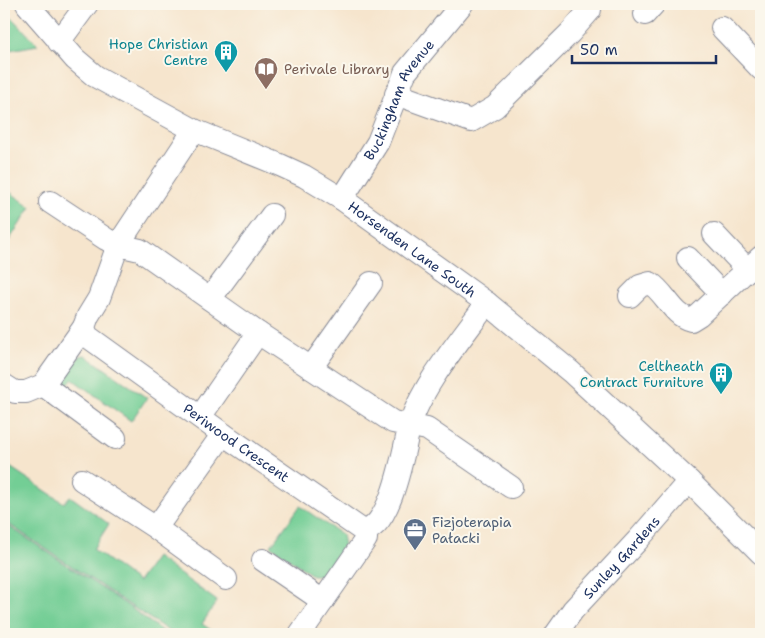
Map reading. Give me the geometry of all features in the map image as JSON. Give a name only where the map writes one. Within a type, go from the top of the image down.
[{"type":"street","name":"Horsenden Lane South","points":[[27,4],[58,42],[95,76],[194,130],[280,164],[304,176],[342,199],[487,303],[571,372],[689,481],[761,552]]},
{"type":"street","points":[[58,42],[87,4]]},
{"type":"street","name":"Buckingham Avenue","points":[[342,199],[378,142],[405,73],[456,5]]},
{"type":"street","points":[[396,94],[472,121],[495,108],[570,33],[590,10]]},
{"type":"street","points":[[722,28],[761,69]]},
{"type":"street","points":[[4,385],[16,392],[26,392],[42,385],[84,328],[88,316],[99,298],[118,246],[194,130]]},
{"type":"street","points":[[50,202],[118,246],[140,250],[258,333],[393,422],[427,429],[511,487]]},
{"type":"street","points":[[210,299],[272,215]]},
{"type":"street","points":[[630,296],[640,286],[650,283],[685,318],[691,320],[699,315],[754,264],[714,234]]},
{"type":"street","points":[[688,258],[722,294]]},
{"type":"street","points":[[311,368],[371,283]]},
{"type":"street","points":[[300,634],[366,539],[366,530],[376,524],[393,494],[410,425],[420,399],[487,303]]},
{"type":"street","name":"Periwood Crescent","points":[[84,328],[87,336],[223,434],[362,530],[366,530]]},
{"type":"street","points":[[200,417],[258,333]]},
{"type":"street","points":[[42,385],[115,438]]},
{"type":"street","points":[[156,528],[223,434]]},
{"type":"street","points":[[82,480],[156,528],[226,579]]},
{"type":"street","name":"Sunley Gardens","points":[[556,634],[573,610],[689,481]]},
{"type":"street","points":[[263,560],[324,601]]},
{"type":"green space","points":[[4,10],[38,45],[4,51]]},
{"type":"green space","points":[[4,188],[31,207],[4,248]]},
{"type":"green space","points":[[85,355],[147,398],[131,421],[72,379],[67,385],[63,383],[63,378],[80,356]]},
{"type":"green space","points":[[4,463],[64,503],[70,496],[109,524],[93,549],[138,582],[156,557],[217,601],[202,624],[217,634],[173,634],[4,521]]},
{"type":"green space","points":[[300,506],[342,535],[344,545],[323,575],[312,575],[271,546]]},
{"type":"green space","points":[[4,523],[127,605],[166,634],[4,634]]},
{"type":"place","name":"Hope Christian Centre","points":[[226,73]]},
{"type":"place","name":"Perivale Library","points":[[266,90]]},
{"type":"place","name":"Celtheath Contract Furniture","points":[[721,395]]},
{"type":"place","name":"Fizjoterapia Pałacki","points":[[415,551]]}]
